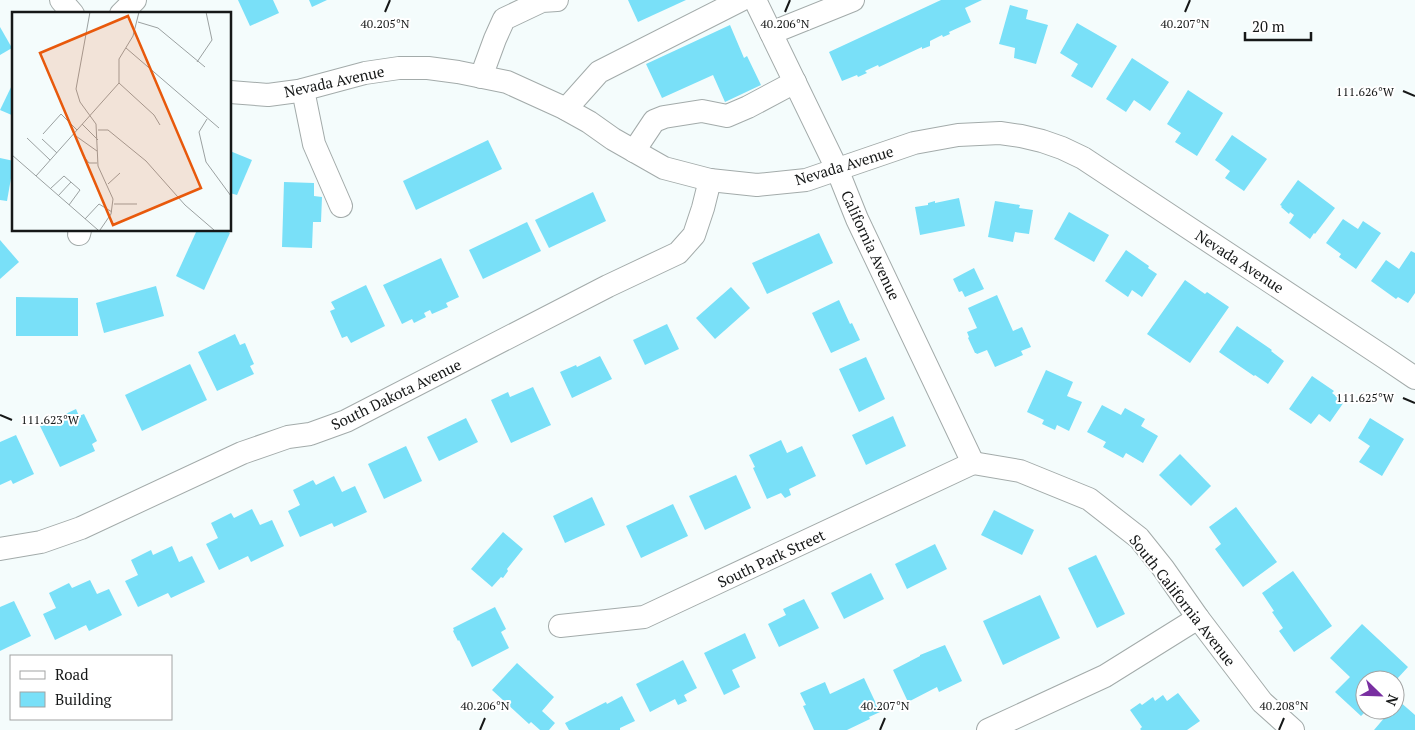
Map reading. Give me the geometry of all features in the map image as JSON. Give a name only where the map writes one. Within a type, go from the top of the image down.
[{"type":"street","points":[[61,0],[71,12]]},
{"type":"street","points":[[123,12],[135,0]]},
{"type":"street","points":[[481,77],[494,39],[504,20],[542,2],[558,0]]},
{"type":"street","points":[[566,109],[599,72],[741,0]]},
{"type":"street","name":"California Avenue","points":[[755,0],[837,170],[856,219],[974,463]]},
{"type":"street","points":[[771,33],[853,0]]},
{"type":"street","name":"Nevada Avenue","points":[[231,92],[268,95],[303,90],[365,73],[398,68],[428,68],[458,72],[507,82],[566,109],[664,168],[710,180],[757,184],[806,180],[914,143],[958,135],[1000,133],[1021,136],[1049,143],[1083,158],[1415,378]]},
{"type":"street","points":[[634,151],[654,121],[664,117],[702,111],[727,116],[795,82]]},
{"type":"street","points":[[303,90],[314,144],[342,206]]},
{"type":"street","name":"South Dakota Avenue","points":[[0,549],[40,542],[80,528],[242,453],[288,437],[310,434],[346,421],[608,286],[678,253],[694,235],[710,180]]},
{"type":"street","name":"South California Avenue","points":[[974,463],[1020,471],[1089,500],[1139,538],[1262,702],[1293,730]]},
{"type":"street","name":"South Park Street","points":[[560,626],[644,617],[974,463]]},
{"type":"street","points":[[988,730],[1105,676],[1198,618]]},
{"type":"building","points":[[238,0],[273,0],[279,13],[250,26]]},
{"type":"building","points":[[309,0],[327,0],[312,7]]},
{"type":"building","points":[[628,0],[686,0],[638,22]]},
{"type":"building","points":[[941,0],[982,0],[965,8],[971,22],[949,32],[950,34],[943,37],[942,35],[930,41],[930,46],[922,49],[922,47],[879,67],[878,65],[865,71],[867,73],[858,77],[857,75],[842,81],[829,52]]},
{"type":"building","points":[[1010,5],[1028,10],[1026,19],[1048,25],[1036,64],[1014,58],[1015,48],[999,44]]},
{"type":"building","points":[[1077,23],[1117,46],[1092,88],[1071,76],[1078,64],[1060,53]]},
{"type":"building","points":[[730,25],[744,58],[747,56],[761,85],[725,102],[713,75],[662,98],[646,64]]},
{"type":"building","points":[[0,27],[12,48],[0,55]]},
{"type":"building","points":[[1132,58],[1169,82],[1150,111],[1134,100],[1126,112],[1106,99]]},
{"type":"building","points":[[12,85],[12,115],[0,110]]},
{"type":"building","points":[[1188,90],[1223,113],[1197,156],[1175,142],[1181,133],[1167,124]]},
{"type":"building","points":[[1232,135],[1267,159],[1244,191],[1225,178],[1230,171],[1215,160]]},
{"type":"building","points":[[488,140],[502,169],[416,210],[403,181]]},
{"type":"building","points":[[231,151],[252,160],[237,195],[231,193]]},
{"type":"building","points":[[0,158],[12,161],[12,172],[7,201],[0,200]]},
{"type":"building","points":[[1298,180],[1335,208],[1310,239],[1289,223],[1294,215],[1290,212],[1289,214],[1280,205]]},
{"type":"building","points":[[284,182],[314,183],[314,196],[322,197],[321,222],[313,222],[312,248],[282,247]]},
{"type":"building","points":[[593,192],[606,221],[549,248],[535,220]]},
{"type":"building","points":[[959,198],[965,226],[920,235],[915,207],[928,205],[928,203],[935,201],[935,203]]},
{"type":"building","points":[[995,201],[1020,205],[1019,208],[1033,210],[1029,234],[1015,232],[1013,242],[988,237]]},
{"type":"building","points":[[1069,212],[1109,235],[1094,262],[1054,239]]},
{"type":"building","points":[[1343,219],[1358,229],[1363,221],[1381,233],[1356,269],[1339,257],[1341,254],[1326,243]]},
{"type":"building","points":[[527,222],[541,251],[483,279],[469,250]]},
{"type":"building","points":[[197,231],[227,231],[230,233],[204,290],[176,276]]},
{"type":"building","points":[[819,233],[833,263],[767,294],[752,263]]},
{"type":"building","points":[[0,240],[19,262],[0,279]]},
{"type":"building","points":[[1126,250],[1157,274],[1142,297],[1132,290],[1128,297],[1105,281]]},
{"type":"building","points":[[1411,251],[1415,253],[1415,293],[1408,303],[1398,297],[1396,299],[1371,281],[1386,260],[1399,269]]},
{"type":"building","points":[[441,258],[459,297],[446,303],[448,307],[432,314],[430,310],[424,313],[426,317],[414,323],[412,319],[402,324],[383,285]]},
{"type":"building","points":[[974,268],[984,289],[965,297],[962,291],[959,292],[953,279]]},
{"type":"building","points":[[1185,280],[1229,307],[1190,363],[1147,334]]},
{"type":"building","points":[[366,285],[385,326],[351,343],[347,336],[342,338],[330,311],[335,309],[331,302]]},
{"type":"building","points":[[156,286],[164,316],[104,333],[96,303]]},
{"type":"building","points":[[731,287],[750,308],[715,339],[696,318]]},
{"type":"building","points":[[997,295],[1013,331],[1022,327],[1031,347],[1021,351],[1023,355],[995,367],[987,350],[975,353],[967,332],[977,328],[968,308]]},
{"type":"building","points":[[16,297],[78,298],[78,336],[16,336]]},
{"type":"building","points":[[839,300],[860,340],[831,353],[812,313]]},
{"type":"building","points":[[667,324],[679,349],[645,365],[633,340]]},
{"type":"building","points":[[1237,326],[1272,350],[1284,361],[1268,384],[1219,352]]},
{"type":"building","points":[[235,334],[240,345],[245,343],[254,364],[250,366],[254,374],[217,391],[198,352]]},
{"type":"building","points":[[600,356],[612,379],[572,398],[560,372],[576,365],[577,367]]},
{"type":"building","points":[[866,357],[885,399],[859,412],[839,369]]},
{"type":"building","points":[[190,364],[207,400],[142,431],[125,395]]},
{"type":"building","points":[[1046,370],[1073,382],[1067,396],[1082,402],[1069,431],[1057,425],[1055,430],[1042,424],[1044,420],[1027,412]]},
{"type":"building","points":[[1312,376],[1334,391],[1332,393],[1344,402],[1330,422],[1319,414],[1311,424],[1289,409]]},
{"type":"building","points":[[533,387],[551,425],[511,443],[491,400],[508,392],[510,397]]},
{"type":"building","points":[[1102,405],[1121,415],[1125,408],[1145,419],[1141,426],[1158,436],[1143,463],[1126,453],[1123,458],[1103,447],[1106,442],[1087,432]]},
{"type":"building","points":[[76,409],[79,416],[84,414],[97,441],[92,444],[95,451],[60,467],[40,426]]},
{"type":"building","points":[[893,416],[906,446],[866,465],[852,435]]},
{"type":"building","points":[[466,418],[478,442],[439,461],[427,437]]},
{"type":"building","points":[[1370,418],[1404,439],[1382,476],[1359,462],[1370,446],[1358,438]]},
{"type":"building","points":[[16,435],[34,474],[13,484],[11,480],[0,485],[0,442]]},
{"type":"building","points":[[781,440],[787,453],[802,446],[816,476],[789,489],[791,495],[785,498],[781,493],[767,499],[749,455]]},
{"type":"building","points":[[406,446],[422,481],[384,499],[368,464]]},
{"type":"building","points":[[1180,454],[1211,486],[1191,506],[1159,475]]},
{"type":"building","points":[[736,475],[751,508],[705,530],[689,496]]},
{"type":"building","points":[[334,476],[342,492],[355,486],[367,512],[334,527],[332,523],[300,537],[288,511],[300,505],[293,490],[313,480],[316,485]]},
{"type":"building","points":[[592,497],[605,525],[565,543],[553,516]]},
{"type":"building","points":[[673,504],[688,536],[641,558],[626,526]]},
{"type":"building","points":[[1236,507],[1277,562],[1243,587],[1215,549],[1221,544],[1209,527]]},
{"type":"building","points":[[252,509],[260,525],[272,520],[284,546],[251,562],[248,556],[219,570],[206,544],[218,538],[211,523],[231,513],[234,518]]},
{"type":"building","points":[[994,510],[1034,530],[1022,555],[981,535]]},
{"type":"building","points":[[503,532],[523,549],[507,569],[508,571],[503,578],[501,577],[492,587],[471,569]]},
{"type":"building","points":[[935,544],[947,569],[907,589],[895,564]]},
{"type":"building","points":[[172,546],[179,562],[192,556],[205,582],[171,598],[168,593],[138,607],[125,581],[138,575],[131,560],[151,550],[153,555]]},
{"type":"building","points":[[1096,555],[1125,614],[1097,628],[1068,568]]},
{"type":"building","points":[[1293,571],[1332,626],[1294,652],[1279,631],[1283,628],[1262,593]]},
{"type":"building","points":[[871,573],[884,599],[844,619],[831,593]]},
{"type":"building","points":[[90,580],[97,594],[109,589],[122,615],[89,631],[86,625],[55,640],[43,614],[56,608],[49,593],[69,583],[72,588]]},
{"type":"building","points":[[1040,595],[1060,638],[1003,665],[983,621]]},
{"type":"building","points":[[804,599],[819,628],[779,647],[768,624],[786,615],[783,609]]},
{"type":"building","points":[[14,601],[31,636],[0,651],[0,607]]},
{"type":"building","points":[[495,607],[506,629],[501,632],[509,648],[472,667],[453,628]]},
{"type":"building","points":[[1362,624],[1408,667],[1405,670],[1355,670],[1355,710],[1335,692],[1350,677],[1330,658]]},
{"type":"building","points":[[745,633],[756,658],[732,670],[740,687],[724,695],[704,653]]},
{"type":"building","points":[[945,645],[962,681],[939,692],[937,687],[908,702],[893,670],[920,655]]},
{"type":"building","points":[[683,660],[697,688],[684,695],[687,701],[678,705],[675,699],[650,712],[636,684]]},
{"type":"building","points":[[517,663],[554,697],[542,711],[555,723],[549,730],[540,730],[531,722],[529,724],[492,690]]},
{"type":"building","points":[[864,678],[880,712],[847,730],[814,730],[803,706],[806,705],[800,693],[825,682],[830,694]]},
{"type":"building","points":[[1178,693],[1200,721],[1187,730],[1140,729],[1142,727],[1130,710],[1140,703],[1142,705],[1153,697],[1155,701],[1163,695],[1167,701]]},
{"type":"building","points":[[622,696],[635,721],[620,728],[620,730],[569,730],[565,723],[606,702],[607,704]]},
{"type":"building","points":[[1405,706],[1415,715],[1415,730],[1374,730],[1382,720],[1405,720]]}]
